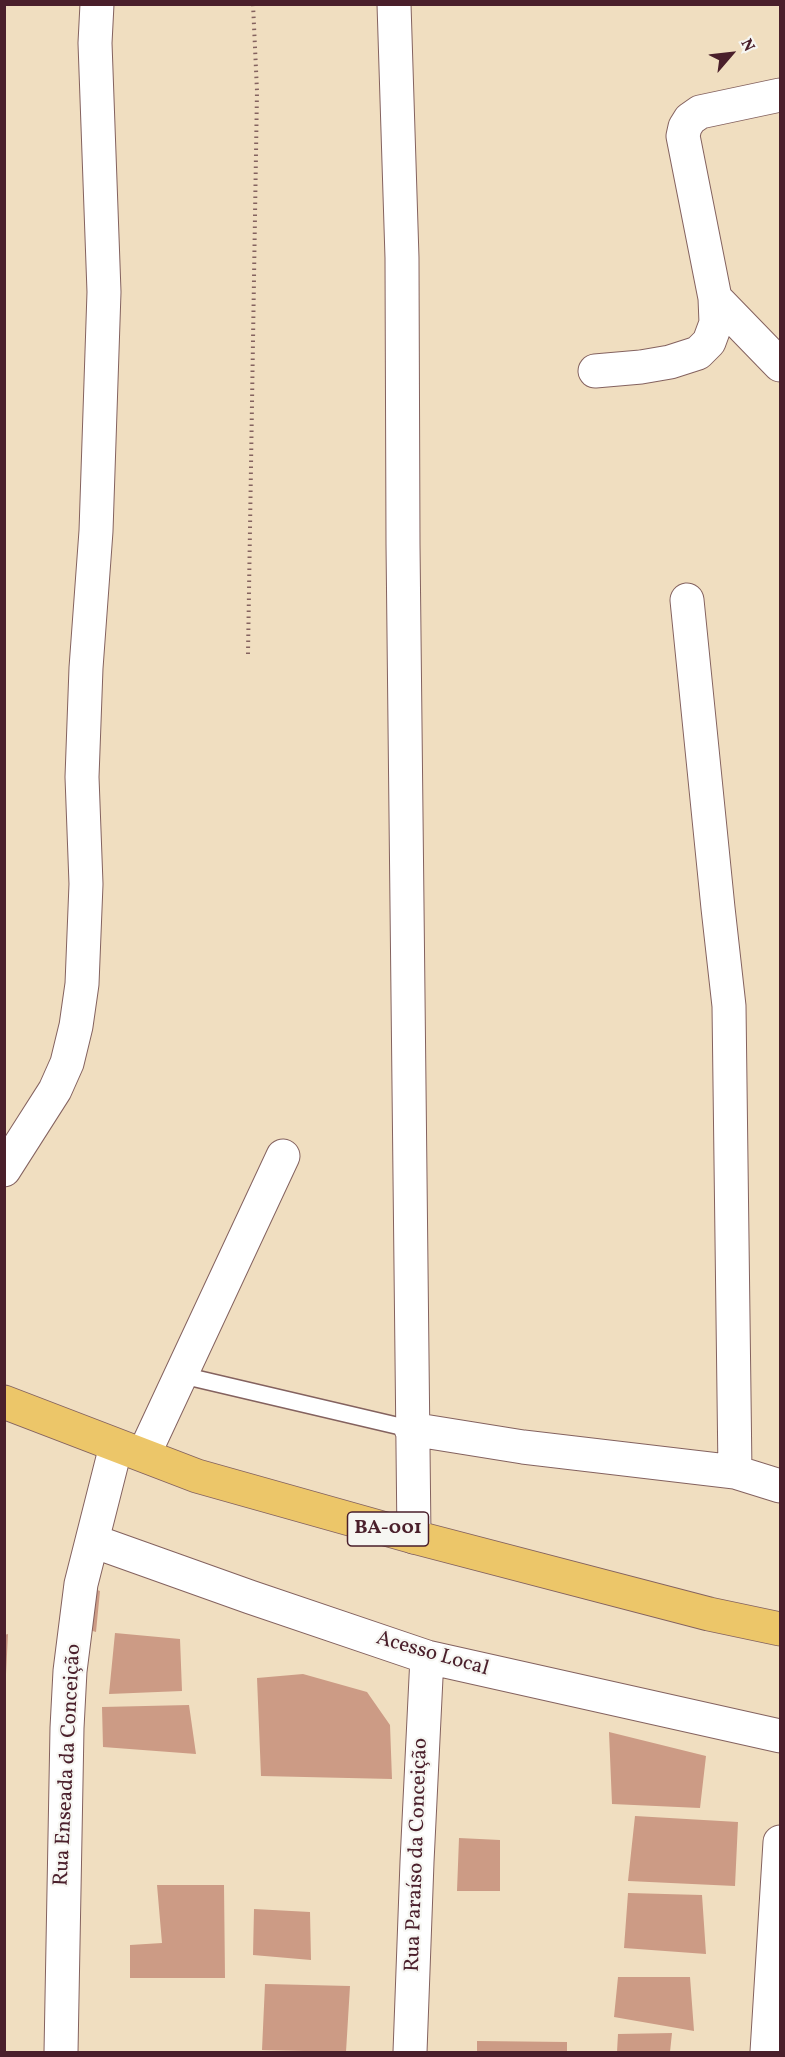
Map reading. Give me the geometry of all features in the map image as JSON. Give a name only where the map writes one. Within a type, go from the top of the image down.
[{"type":"main road","name":"BA-001","points":[[4,1402],[197,1476],[414,1537],[709,1614],[780,1629]]},
{"type":"street","points":[[4,1170],[55,1090],[67,1064],[76,1026],[82,984],[86,884],[82,777],[86,668],[96,531],[104,292],[95,44],[97,4]]},
{"type":"street","points":[[394,4],[402,258],[402,544],[414,1537]]},
{"type":"street","points":[[595,370],[641,367],[670,362],[704,349],[716,323],[715,298],[683,136],[685,127],[690,119],[700,112],[780,95]]},
{"type":"street","points":[[715,298],[780,365]]},
{"type":"street","points":[[687,600],[729,1006],[735,1472]]},
{"type":"street","name":"Rua Enseada da Conceição","points":[[61,2052],[67,1728],[70,1671],[81,1584],[93,1541],[130,1450],[181,1375],[282,1156]]},
{"type":"street","points":[[411,1429],[523,1447],[735,1472],[780,1486]]},
{"type":"street","name":"Acesso Local","points":[[93,1541],[427,1657],[780,1736]]},
{"type":"street","name":"Rua Paraíso da Conceição","points":[[410,2052],[427,1657]]},
{"type":"street","points":[[767,2052],[780,1842]]},
{"type":"lane","points":[[181,1375],[411,1429]]},
{"type":"path","points":[[248,654],[257,91],[253,4]]},
{"type":"building","points":[[81,1584],[100,1591],[96,1632],[76,1626]]},
{"type":"building","points":[[115,1633],[180,1639],[182,1691],[109,1694]]},
{"type":"building","points":[[8,1634],[6,1674],[4,1674],[4,1635]]},
{"type":"building","points":[[303,1674],[367,1692],[390,1725],[392,1779],[261,1776],[257,1678]]},
{"type":"building","points":[[189,1705],[196,1754],[103,1747],[102,1707]]},
{"type":"building","points":[[609,1732],[706,1756],[700,1808],[612,1804]]},
{"type":"building","points":[[635,1816],[738,1822],[735,1886],[628,1881]]},
{"type":"building","points":[[459,1838],[500,1840],[500,1891],[457,1891]]},
{"type":"building","points":[[157,1885],[224,1885],[225,1978],[130,1978],[130,1945],[162,1943]]},
{"type":"building","points":[[628,1893],[702,1895],[706,1954],[624,1948]]},
{"type":"building","points":[[254,1909],[310,1912],[311,1960],[253,1955]]},
{"type":"building","points":[[618,1977],[690,1977],[694,2031],[614,2017]]},
{"type":"building","points":[[265,1984],[350,1986],[346,2052],[262,2050]]},
{"type":"building","points":[[672,2033],[670,2052],[617,2052],[618,2034]]},
{"type":"building","points":[[477,2041],[567,2042],[567,2052],[477,2052]]}]
